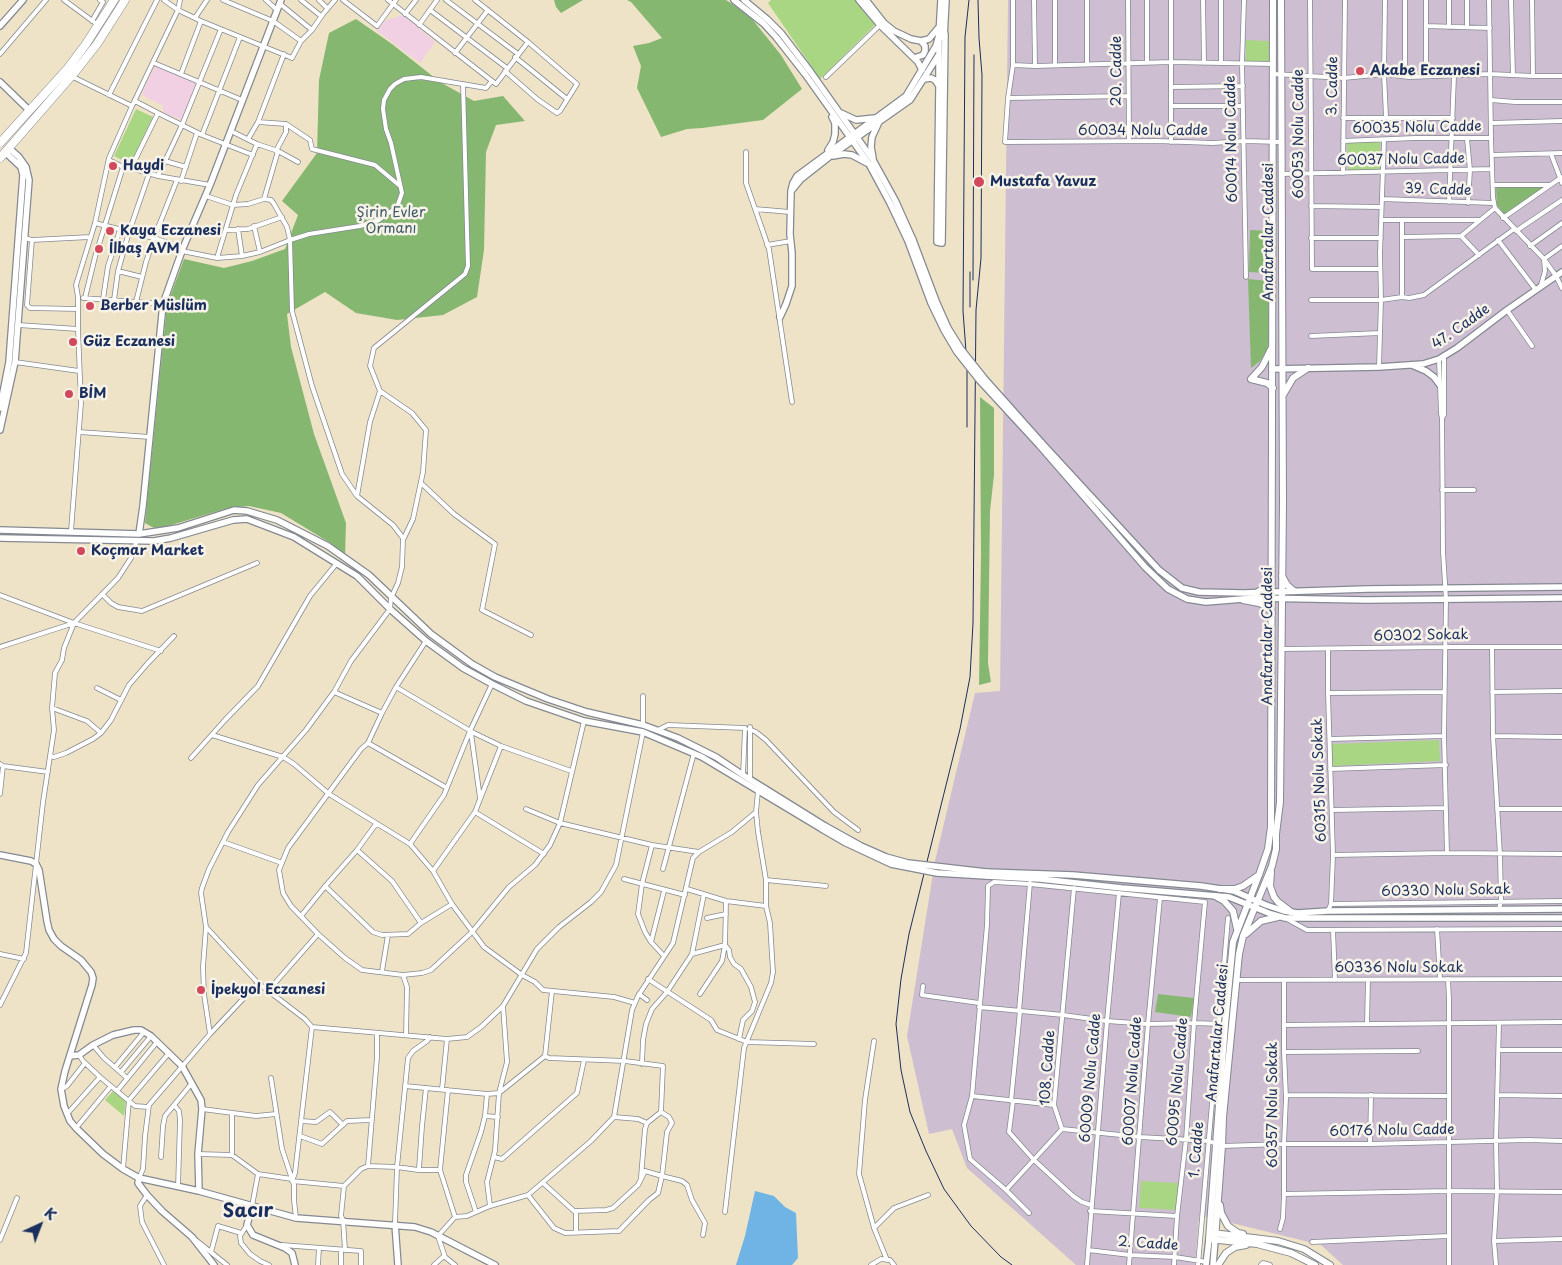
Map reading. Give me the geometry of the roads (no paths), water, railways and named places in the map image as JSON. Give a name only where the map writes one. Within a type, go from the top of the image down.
[{"type":"highway","points":[[0,143],[68,68],[95,23],[114,0]]},
{"type":"highway","points":[[5,152],[97,44],[125,0]]},
{"type":"main road","name":"Anafartalar Caddesi","points":[[1212,1236],[1238,954],[1243,936],[1272,866],[1276,849],[1280,802],[1282,174],[1277,74],[1274,64],[1273,0]]},
{"type":"main road","name":"Anafartalar Caddesi","points":[[1212,1236],[1218,1194],[1222,1024],[1233,942],[1260,875],[1268,848],[1271,827],[1273,142],[1281,0]]},
{"type":"main road","points":[[1272,348],[1262,367],[1251,379],[1268,383],[1273,388]]},
{"type":"main road","points":[[1282,396],[1293,378],[1308,368]]},
{"type":"main road","points":[[1256,593],[1266,587],[1272,573]]},
{"type":"main road","points":[[1281,574],[1287,585],[1294,591]]},
{"type":"main road","points":[[1243,600],[1266,606],[1272,613]]},
{"type":"main road","points":[[1272,866],[1270,886],[1274,897],[1292,912]]},
{"type":"main road","points":[[1220,889],[1235,889],[1260,875]]},
{"type":"main road","points":[[1215,896],[1224,901],[1233,911],[1237,930]]},
{"type":"main road","points":[[1243,936],[1261,921],[1282,917]]},
{"type":"main road","points":[[1218,1194],[1221,1213],[1228,1226],[1253,1240],[1291,1253],[1315,1265]]},
{"type":"main road","points":[[1212,1236],[1278,1241],[1304,1249],[1330,1265]]},
{"type":"main road","points":[[1218,1265],[1226,1253],[1235,1247],[1253,1240]]},
{"type":"street","points":[[0,26],[23,0]]},
{"type":"street","points":[[0,54],[46,0]]},
{"type":"street","points":[[64,0],[95,23],[102,2],[100,0]]},
{"type":"street","points":[[109,95],[157,0]]},
{"type":"street","points":[[164,0],[178,10],[201,21],[292,58],[301,41],[335,0]]},
{"type":"street","points":[[71,531],[81,403],[76,285],[95,223],[109,160],[132,106],[178,10],[180,0]]},
{"type":"street","points":[[195,18],[207,0]]},
{"type":"street","points":[[223,0],[273,21],[301,41]]},
{"type":"street","points":[[266,0],[277,10]]},
{"type":"street","points":[[301,0],[321,16]]},
{"type":"street","points":[[319,0],[327,8]]},
{"type":"street","points":[[343,0],[377,26],[394,2]]},
{"type":"street","points":[[388,0],[394,2],[419,25],[496,84],[528,42]]},
{"type":"street","points":[[406,14],[416,0]]},
{"type":"street","points":[[419,25],[437,0]]},
{"type":"street","points":[[446,0],[567,99]]},
{"type":"street","points":[[430,10],[506,70],[537,99],[557,113],[560,111],[577,84],[475,0]]},
{"type":"street","points":[[734,0],[763,23],[776,37],[828,108],[871,162],[895,200],[910,241],[936,301],[948,328],[961,349],[1145,567],[1168,589],[1187,598],[1206,602],[1243,600],[1272,595]]},
{"type":"street","points":[[744,0],[767,19],[781,34],[838,110],[853,138]]},
{"type":"street","points":[[859,0],[880,25],[918,62],[922,70]]},
{"type":"street","points":[[866,0],[884,23],[894,31],[911,39],[921,41],[929,39],[940,25]]},
{"type":"street","points":[[941,0],[940,25],[942,35],[942,243],[937,242],[938,55],[942,35],[946,0]]},
{"type":"street","points":[[1013,0],[1013,64],[1008,98],[1128,96]]},
{"type":"street","points":[[1034,0],[1035,66]]},
{"type":"street","points":[[1055,0],[1055,64]]},
{"type":"street","points":[[1087,0],[1087,63]]},
{"type":"street","name":"20. Cadde","points":[[1128,0],[1129,141]]},
{"type":"street","points":[[1148,0],[1148,62]]},
{"type":"street","points":[[1170,142],[1171,0]]},
{"type":"street","points":[[1203,0],[1204,64]]},
{"type":"street","points":[[1221,0],[1221,63]]},
{"type":"street","name":"60014 Nolu Cadde","points":[[1244,0],[1242,63],[1246,277]]},
{"type":"street","name":"60053 Nolu Cadde","points":[[1310,0],[1312,269],[1380,269]]},
{"type":"street","name":"3. Cadde","points":[[1343,173],[1345,0]]},
{"type":"street","points":[[1385,0],[1384,74],[1386,117]]},
{"type":"street","points":[[1405,0],[1405,76]]},
{"type":"street","points":[[1426,0],[1426,75]]},
{"type":"street","points":[[1449,0],[1449,27]]},
{"type":"street","points":[[1467,0],[1467,27]]},
{"type":"street","points":[[1489,0],[1494,208],[1544,260],[1562,288]]},
{"type":"street","points":[[1511,0],[1513,75]]},
{"type":"street","points":[[1532,0],[1533,76]]},
{"type":"street","points":[[0,1004],[26,953],[54,730],[52,708],[55,673],[62,660],[64,648],[74,622],[118,578],[131,558],[139,534],[163,304],[182,250],[206,196],[280,2],[312,30]]},
{"type":"street","points":[[455,53],[488,10]]},
{"type":"street","points":[[181,74],[201,21]]},
{"type":"street","points":[[826,77],[880,25]]},
{"type":"street","points":[[1426,26],[1490,28]]},
{"type":"street","points":[[158,176],[182,125],[221,29]]},
{"type":"street","points":[[871,162],[872,137],[878,120],[906,96],[942,35]]},
{"type":"street","points":[[136,302],[154,238],[219,90],[240,37]]},
{"type":"street","points":[[914,58],[923,56],[925,46],[921,41]]},
{"type":"street","points":[[248,139],[258,122],[284,54]]},
{"type":"street","points":[[780,317],[792,286],[790,241],[791,191],[827,155],[910,100],[938,55]]},
{"type":"street","points":[[1013,64],[1035,66],[1128,62],[1274,64]]},
{"type":"street","points":[[154,63],[242,100]]},
{"type":"street","points":[[1277,74],[1344,78],[1384,74],[1405,76],[1490,74],[1562,76]]},
{"type":"street","points":[[71,76],[132,106]]},
{"type":"street","points":[[1449,202],[1454,76]]},
{"type":"street","points":[[95,223],[154,238],[182,250],[217,258],[260,252],[309,234],[360,226],[379,220],[397,207],[402,193],[386,128],[384,100],[387,92],[394,84],[421,77],[486,88],[492,81]]},
{"type":"street","points":[[924,79],[930,78],[935,80],[939,86]]},
{"type":"street","points":[[0,82],[30,111]]},
{"type":"street","points":[[210,1034],[204,994],[206,927],[202,888],[209,869],[244,806],[258,786],[306,730],[334,692],[351,661],[390,609],[391,598],[398,583],[402,567],[403,540],[413,519],[421,483],[426,430],[412,413],[380,391],[370,366],[374,348],[465,274],[468,266],[463,84]]},
{"type":"street","points":[[1171,87],[1243,86]]},
{"type":"street","name":"60034 Nolu Cadde","points":[[1008,98],[1005,142],[1281,142]]},
{"type":"street","points":[[1491,100],[1562,102]]},
{"type":"street","points":[[135,101],[200,134],[253,155]]},
{"type":"street","points":[[1171,106],[1243,106]]},
{"type":"street","points":[[827,155],[835,134],[834,124],[828,108]]},
{"type":"street","points":[[838,110],[847,117],[856,120],[878,120]]},
{"type":"street","points":[[130,168],[158,113]]},
{"type":"street","points":[[1343,118],[1453,118]]},
{"type":"street","points":[[1492,123],[1562,120]]},
{"type":"street","points":[[258,122],[286,124],[310,140],[312,149],[375,165],[400,186]]},
{"type":"street","points":[[264,199],[277,151],[286,132],[286,124]]},
{"type":"street","points":[[231,131],[298,162]]},
{"type":"street","name":"60035 Nolu Cadde","points":[[1344,141],[1415,138],[1491,138]]},
{"type":"street","points":[[1468,138],[1470,170],[1468,203]]},
{"type":"street","points":[[1379,367],[1381,207],[1384,140]]},
{"type":"street","points":[[217,258],[234,205],[257,144]]},
{"type":"street","points":[[0,430],[15,362],[28,172],[24,162],[5,152]]},
{"type":"street","points":[[0,408],[9,362],[23,174],[21,167],[5,152]]},
{"type":"street","points":[[746,152],[746,183],[767,246],[780,317],[792,402]]},
{"type":"street","points":[[1492,155],[1562,153]]},
{"type":"street","points":[[1503,218],[1550,185],[1561,180],[1551,154]]},
{"type":"street","points":[[827,155],[852,155],[871,162]]},
{"type":"street","points":[[109,160],[123,167],[148,174],[210,185]]},
{"type":"street","points":[[165,161],[186,167]]},
{"type":"street","points":[[85,298],[95,256],[123,167]]},
{"type":"street","name":"60037 Nolu Cadde","points":[[1282,174],[1492,169]]},
{"type":"street","points":[[114,300],[118,271],[148,174]]},
{"type":"street","points":[[1492,185],[1550,185]]},
{"type":"street","points":[[206,196],[234,205],[248,204],[264,199],[271,200],[282,217],[290,240],[292,311],[312,386],[342,474],[357,496],[393,525],[403,540]]},
{"type":"street","name":"39. Cadde","points":[[1382,199],[1493,203]]},
{"type":"street","points":[[1311,300],[1381,300],[1402,297],[1410,298],[1424,294],[1498,240],[1562,200]]},
{"type":"street","points":[[1311,206],[1381,207]]},
{"type":"street","points":[[1403,237],[1461,236],[1494,208]]},
{"type":"street","points":[[755,209],[790,212]]},
{"type":"street","points":[[226,230],[248,229],[282,217]]},
{"type":"street","points":[[1381,220],[1480,220]]},
{"type":"street","points":[[1402,220],[1402,297]]},
{"type":"street","points":[[1530,246],[1562,223]]},
{"type":"street","points":[[254,226],[260,252]]},
{"type":"street","points":[[238,229],[242,256]]},
{"type":"street","points":[[103,300],[108,266],[120,230]]},
{"type":"street","points":[[1461,236],[1479,255]]},
{"type":"street","points":[[24,238],[32,240],[90,237]]},
{"type":"street","points":[[1311,238],[1381,238]]},
{"type":"street","points":[[32,240],[27,305],[30,308],[78,310]]},
{"type":"street","points":[[1498,240],[1538,289],[1545,271],[1544,260]]},
{"type":"street","points":[[767,246],[790,241]]},
{"type":"street","points":[[1544,260],[1562,246]]},
{"type":"street","points":[[118,271],[142,277]]},
{"type":"street","name":"47. Cadde","points":[[1272,369],[1379,367],[1423,364],[1442,357],[1562,272]]},
{"type":"street","points":[[1556,276],[1562,280]]},
{"type":"street","points":[[78,297],[163,304]]},
{"type":"street","points":[[1507,310],[1532,346]]},
{"type":"street","points":[[18,325],[78,329]]},
{"type":"street","points":[[1311,336],[1380,333]]},
{"type":"street","points":[[1442,357],[1440,385],[1440,414],[1442,418]]},
{"type":"street","points":[[1442,357],[1444,415],[1442,418],[1443,552],[1446,599],[1444,736],[1447,853]]},
{"type":"street","points":[[15,362],[80,371]]},
{"type":"street","points":[[1410,364],[1426,371],[1440,385]]},
{"type":"street","points":[[357,496],[370,422],[380,391]]},
{"type":"street","points":[[79,432],[150,438]]},
{"type":"street","points":[[1040,444],[1159,570],[1182,588],[1199,592],[1256,593],[1366,600],[1562,598]]},
{"type":"street","points":[[421,483],[454,514],[494,544],[482,610],[531,635]]},
{"type":"street","points":[[1442,490],[1474,490]]},
{"type":"street","points":[[0,530],[139,534],[178,528],[234,510],[246,511],[277,520],[328,546],[369,575],[431,634],[472,664],[495,677],[548,699],[587,712],[643,725],[678,738],[716,757],[824,827]]},
{"type":"street","points":[[0,538],[154,541],[171,538],[232,520],[247,519],[294,537],[337,563],[356,576],[426,641],[463,668],[492,684],[526,701],[584,722],[643,732],[702,757],[758,791],[824,827],[886,857],[908,863],[1074,888],[1160,898]]},
{"type":"street","points":[[102,594],[118,607],[142,611],[257,563]]},
{"type":"street","points":[[191,758],[258,686],[310,596],[337,563]]},
{"type":"street","points":[[1281,595],[1294,591],[1562,587]]},
{"type":"street","points":[[0,595],[161,651]]},
{"type":"street","points":[[0,646],[74,622]]},
{"type":"street","points":[[50,756],[54,757],[66,753],[101,733],[111,720],[129,685],[174,636]]},
{"type":"street","points":[[426,641],[396,687],[368,742],[288,848],[279,870],[283,893],[291,906],[318,934],[362,970],[403,975],[431,970],[472,932],[509,886],[535,865],[550,845],[560,823],[584,722]]},
{"type":"street","name":"60302 Sokak","points":[[1281,649],[1445,646],[1562,647]]},
{"type":"street","points":[[1492,647],[1493,736],[1500,855],[1501,901],[1499,909]]},
{"type":"street","name":"60315 Nolu Sokak","points":[[1328,649],[1333,855],[1331,904],[1328,911]]},
{"type":"street","points":[[410,844],[439,803],[492,684]]},
{"type":"street","points":[[396,687],[470,731],[501,746],[571,771]]},
{"type":"street","points":[[97,688],[121,700]]},
{"type":"street","points":[[334,692],[382,713]]},
{"type":"street","points":[[1328,693],[1444,692]]},
{"type":"street","points":[[1492,692],[1562,692]]},
{"type":"street","points":[[643,696],[643,725]]},
{"type":"street","points":[[52,708],[87,721],[101,733]]},
{"type":"street","points":[[657,730],[668,725],[745,728],[743,775]]},
{"type":"street","points":[[750,780],[750,728],[766,740],[834,812],[858,830]]},
{"type":"street","points":[[470,731],[480,798]]},
{"type":"street","points":[[206,927],[258,983],[312,1027],[430,1037],[466,1037],[481,1028],[503,1006],[537,950],[559,927],[601,892],[616,865],[643,732]]},
{"type":"street","points":[[212,735],[283,757],[329,794],[410,844],[433,871],[452,904],[484,947],[522,975],[535,982],[543,990],[614,998],[635,1003]]},
{"type":"street","points":[[1330,739],[1444,736]]},
{"type":"street","points":[[1493,736],[1562,737]]},
{"type":"street","points":[[368,742],[446,788]]},
{"type":"street","points":[[433,871],[475,812],[501,746]]},
{"type":"street","points":[[663,869],[694,754]]},
{"type":"street","points":[[0,794],[1,765],[48,772]]},
{"type":"street","points":[[1330,769],[1446,765]]},
{"type":"street","points":[[725,1212],[744,1048],[771,983],[773,972],[770,923],[766,906],[766,880],[756,812],[758,791]]},
{"type":"street","points":[[1332,810],[1446,808]]},
{"type":"street","points":[[526,809],[560,823],[652,845],[699,852]]},
{"type":"street","points":[[1497,809],[1562,809]]},
{"type":"street","points":[[475,812],[544,854]]},
{"type":"street","points":[[438,1236],[455,1217],[467,1216],[490,1206],[528,1195],[591,1141],[614,1117],[632,1010],[648,979],[673,943],[693,858],[699,852],[732,832],[756,812]]},
{"type":"street","points":[[301,916],[357,850],[376,824]]},
{"type":"street","points":[[223,842],[282,863]]},
{"type":"street","points":[[652,845],[642,884],[638,914],[651,942],[664,956]]},
{"type":"street","points":[[357,850],[392,881],[421,923]]},
{"type":"street","points":[[1333,855],[1447,853],[1500,855],[1562,854]]},
{"type":"street","points":[[0,855],[31,861],[36,864],[39,870],[49,930],[61,946],[87,966],[93,978],[61,1089],[67,1114],[76,1128],[123,1170],[139,1178],[198,1191],[296,1218],[343,1220],[415,1227],[438,1236],[495,1265]]},
{"type":"street","points":[[986,874],[1119,878],[1234,891],[1251,898],[1257,904],[1307,930],[1562,929]]},
{"type":"street","points":[[624,879],[685,895]]},
{"type":"street","points":[[766,880],[826,886]]},
{"type":"street","points":[[1030,881],[1009,1132],[1034,1160],[1073,1196],[1082,1202],[1091,1204]]},
{"type":"street","points":[[1029,1213],[970,1159],[964,1125],[972,1096],[987,925],[988,886],[994,882],[1030,881],[1229,897],[1248,905],[1257,904],[1292,912],[1562,909]]},
{"type":"street","points":[[325,886],[373,932],[388,935],[408,934],[421,923],[452,904]]},
{"type":"street","name":"108. Cadde","points":[[1062,1129],[1054,1106],[1074,888]]},
{"type":"street","points":[[686,889],[726,901],[766,906]]},
{"type":"street","points":[[651,942],[664,891]]},
{"type":"street","name":"60009 Nolu Cadde","points":[[1087,1265],[1090,1211],[1119,893]]},
{"type":"street","points":[[642,1064],[646,1024],[652,1009],[667,992],[692,954],[704,894]]},
{"type":"street","name":"60095 Nolu Cadde","points":[[1160,898],[1205,902],[1174,1265]]},
{"type":"street","name":"60007 Nolu Cadde","points":[[1129,1265],[1160,898]]},
{"type":"street","points":[[700,994],[722,961],[725,945],[726,901]]},
{"type":"street","name":"60330 Nolu Sokak","points":[[1331,904],[1562,901]]},
{"type":"street","points":[[707,918],[726,914]]},
{"type":"street","points":[[1282,917],[1562,918]]},
{"type":"street","name":"1. Cadde","points":[[1198,1263],[1222,1024],[1228,918]]},
{"type":"street","points":[[1437,929],[1440,979]]},
{"type":"street","points":[[1333,930],[1335,980]]},
{"type":"street","points":[[268,991],[318,934]]},
{"type":"street","points":[[382,971],[388,935]]},
{"type":"street","points":[[692,954],[725,945]]},
{"type":"street","points":[[725,945],[734,964],[741,969],[751,987],[755,1002],[752,1011],[742,1020],[739,1038]]},
{"type":"street","points":[[0,954],[24,959]]},
{"type":"street","points":[[403,975],[407,987],[406,1035]]},
{"type":"street","points":[[648,979],[711,1020],[717,1030],[747,1042],[814,1044]]},
{"type":"street","name":"60336 Nolu Sokak","points":[[1235,980],[1562,979]]},
{"type":"street","name":"60357 Nolu Sokak","points":[[1280,1229],[1283,1218],[1286,1095],[1284,980]]},
{"type":"street","points":[[1367,1024],[1368,980]]},
{"type":"street","points":[[1448,980],[1449,1265]]},
{"type":"street","points":[[227,1265],[162,1212],[138,1183],[143,1169],[148,1107],[210,1034],[258,983]]},
{"type":"street","points":[[923,986],[922,994],[1020,1011],[1148,1024],[1194,1022],[1222,1024]]},
{"type":"street","points":[[405,1086],[487,1094],[499,1093],[545,1056],[552,991]]},
{"type":"street","points":[[639,994],[647,1000]]},
{"type":"street","points":[[490,1206],[487,1182],[494,1157],[499,1093],[507,1062],[503,1006]]},
{"type":"street","points":[[1284,1024],[1562,1022]]},
{"type":"street","points":[[1496,1265],[1494,1241],[1497,1192],[1496,1141],[1499,1023]]},
{"type":"street","points":[[292,1180],[295,1173],[300,1136],[312,1027]]},
{"type":"street","points":[[70,1056],[80,1055],[93,1045],[113,1035],[141,1030],[151,1036],[182,1066],[201,1100],[198,1191]]},
{"type":"street","points":[[115,1067],[144,1032]]},
{"type":"street","points":[[368,1166],[377,1057],[377,1033]]},
{"type":"street","points":[[120,1072],[151,1036]]},
{"type":"street","points":[[398,1265],[395,1224],[397,1167],[408,1058],[413,1051],[430,1037]]},
{"type":"street","points":[[442,1089],[447,1038]]},
{"type":"street","points":[[874,1041],[864,1100],[859,1174],[874,1228],[886,1260]]},
{"type":"street","points":[[117,1091],[157,1042]]},
{"type":"street","points":[[93,1045],[126,1078]]},
{"type":"street","points":[[1284,1052],[1418,1050]]},
{"type":"street","points":[[1499,1050],[1562,1050]]},
{"type":"street","points":[[123,1170],[128,1100],[169,1053]]},
{"type":"street","points":[[80,1055],[85,1063],[100,1077],[135,1106],[148,1107]]},
{"type":"street","points":[[545,1056],[549,1058],[663,1066],[661,1112],[647,1123],[645,1129],[641,1179]]},
{"type":"street","points":[[494,1157],[502,1159],[577,1093],[584,1060]]},
{"type":"street","points":[[61,1089],[67,1086],[85,1063]]},
{"type":"street","points":[[67,1114],[100,1077]]},
{"type":"street","points":[[271,1078],[282,1149],[292,1180],[296,1218]]},
{"type":"street","points":[[161,1157],[165,1116],[192,1083]]},
{"type":"street","points":[[76,1128],[111,1086]]},
{"type":"street","points":[[419,1169],[426,1088]]},
{"type":"street","points":[[448,1090],[440,1170],[455,1217]]},
{"type":"street","points":[[476,1212],[466,1182],[466,1175],[481,1132],[487,1094]]},
{"type":"street","points":[[1286,1095],[1449,1096]]},
{"type":"street","points":[[1370,1144],[1371,1095]]},
{"type":"street","points":[[1497,1095],[1562,1096]]},
{"type":"street","points":[[972,1096],[1054,1106]]},
{"type":"street","points":[[174,1105],[180,1111],[178,1187]]},
{"type":"street","points":[[202,1110],[256,1116],[276,1114]]},
{"type":"street","points":[[301,1121],[316,1122],[330,1112],[343,1125]]},
{"type":"street","points":[[528,1195],[554,1228],[565,1233],[619,1231],[658,1193],[667,1132],[672,1123],[669,1117],[661,1112]]},
{"type":"street","points":[[232,1114],[232,1155]]},
{"type":"street","points":[[485,1116],[498,1117]]},
{"type":"street","points":[[614,1117],[638,1118],[647,1123]]},
{"type":"street","points":[[300,1136],[322,1144],[347,1121],[372,1120]]},
{"type":"street","points":[[1006,1190],[1062,1129],[1140,1137],[1209,1141],[1219,1145]]},
{"type":"street","name":"60176 Nolu Cadde","points":[[1219,1145],[1562,1141]]},
{"type":"street","points":[[198,1154],[232,1155],[258,1174],[344,1186]]},
{"type":"street","points":[[341,1265],[343,1220],[341,1216],[344,1186],[361,1168],[368,1166],[440,1170]]},
{"type":"street","points":[[543,1183],[576,1211],[614,1208],[638,1185],[645,1171],[682,1181],[687,1186],[692,1200],[705,1223],[703,1235]]},
{"type":"street","points":[[258,1174],[247,1225],[240,1236],[241,1243],[247,1250],[260,1261],[269,1265]]},
{"type":"street","points":[[157,1182],[149,1188],[140,1206],[142,1222],[164,1265]]},
{"type":"street","points":[[1284,1194],[1448,1191],[1562,1192]]},
{"type":"street","points":[[874,1228],[894,1208],[928,1195]]},
{"type":"street","points":[[0,1240],[17,1198]]},
{"type":"street","points":[[576,1211],[576,1233]]},
{"type":"street","points":[[1090,1211],[1177,1216]]},
{"type":"street","points":[[247,1225],[253,1235],[292,1253],[295,1265]]},
{"type":"street","points":[[211,1252],[218,1226],[241,1233]]},
{"type":"street","points":[[191,1236],[214,1265]]},
{"type":"street","points":[[438,1236],[444,1256],[455,1265]]},
{"type":"street","name":"Anafartalar Caddesi","points":[[1206,1264],[1212,1236]]},
{"type":"street","name":"Anafartalar Caddesi","points":[[1212,1236],[1213,1265]]},
{"type":"street","points":[[1312,1242],[1448,1236]]},
{"type":"street","points":[[1494,1241],[1562,1239]]},
{"type":"street","points":[[278,1245],[361,1251],[361,1265]]},
{"type":"street","points":[[318,1265],[319,1248]]},
{"type":"street","name":"2. Cadde","points":[[1088,1250],[1130,1255],[1175,1257],[1206,1264]]},
{"type":"street","points":[[434,1265],[444,1256]]},
{"type":"street","points":[[871,1265],[881,1259],[890,1260],[894,1265]]},
{"type":"street","points":[[1260,1265],[1263,1263],[1270,1265]]},
{"type":"water","points":[[755,1191],[774,1196],[785,1207],[796,1213],[798,1258],[792,1265],[736,1265],[745,1236]]},
{"type":"railway","points":[[967,427],[967,365],[963,311],[965,37],[969,0]]},
{"type":"railway","points":[[978,0],[982,75],[981,258],[976,310],[973,623],[970,677],[960,729],[909,934],[896,1024],[901,1070],[910,1112],[944,1189],[971,1226],[1001,1257],[1012,1265]]},
{"type":"railway","points":[[973,280],[974,55]]},
{"type":"railway","points":[[970,272],[970,307]]},
{"type":"place","name":"Akabe Eczanesi","points":[[1360,71]]},
{"type":"place","name":"Haydi","points":[[113,166]]},
{"type":"place","name":"Mustafa Yavuz","points":[[979,182]]},
{"type":"place","name":"Kaya Eczanesi","points":[[110,231]]},
{"type":"place","name":"İlbaş AVM","points":[[99,249]]},
{"type":"place","name":"Berber Müslüm","points":[[90,306]]},
{"type":"place","name":"Güz Eczanesi","points":[[73,342]]},
{"type":"place","name":"BİM","points":[[69,394]]},
{"type":"place","name":"Koçmar Market","points":[[81,551]]},
{"type":"place","name":"İpekyol Eczanesi","points":[[201,990]]},
{"type":"district","name":"Sacır","points":[[248,1212]]},
{"type":"park label","name":"Şirin Evler Ormanı","points":[[391,222]]}]
